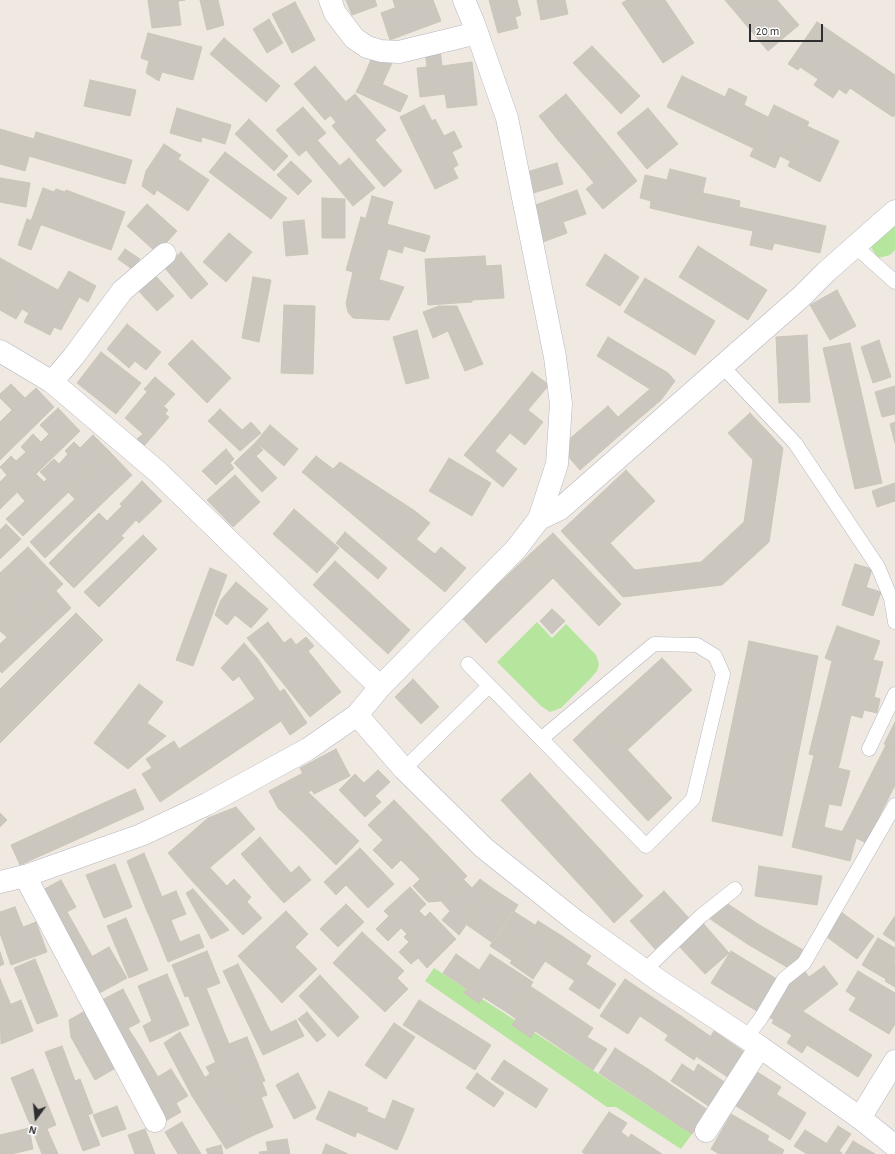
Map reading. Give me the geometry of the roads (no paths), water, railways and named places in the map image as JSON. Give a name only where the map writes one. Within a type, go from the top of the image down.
[{"type":"street","points":[[330,0],[335,13],[354,38],[368,47],[381,51],[399,52],[477,33]]},
{"type":"street","points":[[0,882],[24,876],[141,835],[207,804],[308,749],[357,715],[380,687],[516,549],[539,519],[556,464],[561,404],[555,357],[507,118],[464,0]]},
{"type":"street","points":[[539,519],[560,509],[802,296],[826,272],[895,211]]},
{"type":"street","points":[[52,382],[74,356],[122,291],[165,254]]},
{"type":"street","points":[[0,351],[52,382],[159,473],[380,687]]},
{"type":"street","points":[[357,715],[404,769],[484,848],[577,922],[860,1118],[895,1146]]},
{"type":"street","points":[[24,876],[155,1122]]},
{"type":"street","points":[[706,1130],[753,1043]]},
{"type":"street","points":[[860,1118],[895,1061]]},
{"type":"lane","points":[[852,250],[895,282]]},
{"type":"lane","points":[[722,366],[795,443],[878,567],[891,598],[895,622]]},
{"type":"lane","points":[[468,664],[490,686],[541,739],[646,846],[693,799],[724,674],[715,656],[697,645],[654,644],[541,739]]},
{"type":"lane","points":[[404,769],[490,686]]},
{"type":"lane","points":[[869,749],[895,694]]},
{"type":"lane","points":[[753,1043],[760,1018],[784,979],[804,963],[895,805]]},
{"type":"lane","points":[[645,970],[701,916],[735,889]]}]
